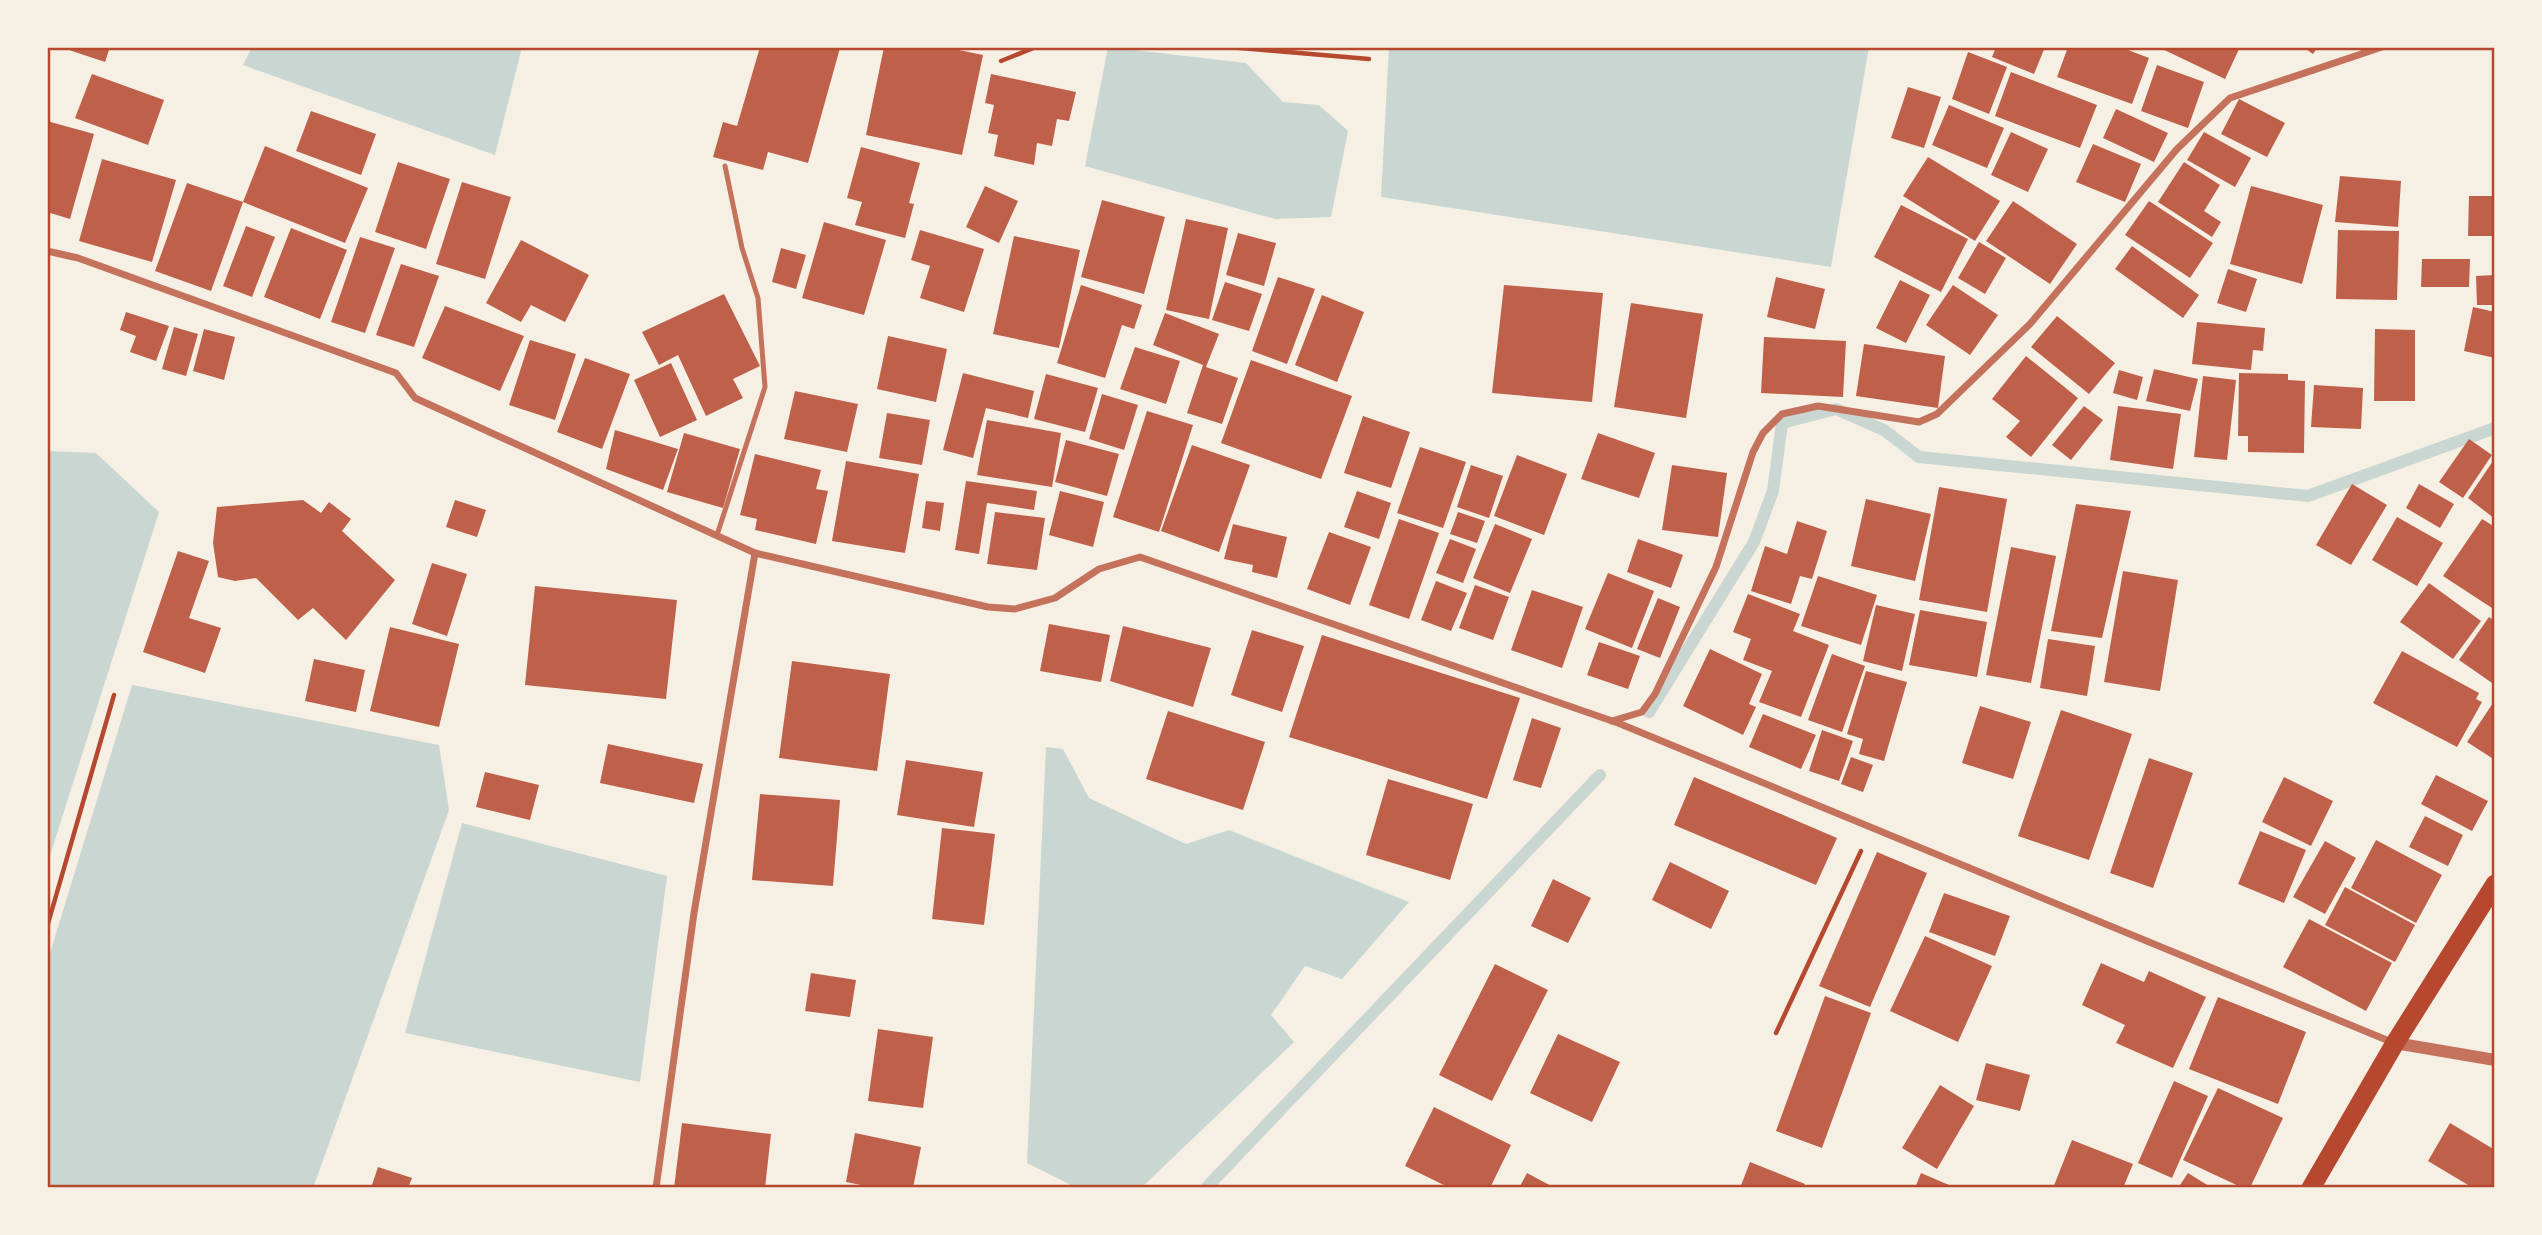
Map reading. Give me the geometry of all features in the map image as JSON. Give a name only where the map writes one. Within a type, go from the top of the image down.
[{"type":"highway","points":[[2311,1188],[2395,1043],[2495,884]]},
{"type":"street","points":[[1612,721],[1642,712],[1655,694],[1716,567],[1753,452],[1763,433],[1782,414],[1818,405],[1919,422],[1937,414],[2030,324],[2177,149],[2230,98],[2382,47]]},
{"type":"street","points":[[47,251],[78,258],[396,373],[415,398],[755,553],[988,607],[1015,609],[1055,598],[1100,569],[1140,557],[1612,721],[2395,1043],[2495,1060]]},
{"type":"street","points":[[656,1188],[694,913],[755,553]]},
{"type":"lane","points":[[717,535],[765,387],[758,298],[741,248],[725,166]]},
{"type":"path","points":[[1001,61],[1036,47]]},
{"type":"path","points":[[1229,47],[1369,60]]},
{"type":"path","points":[[47,927],[114,695]]},
{"type":"path","points":[[1776,1033],[1872,829]]},
{"type":"shaded area","points":[[252,47],[522,47],[495,155],[243,65]]},
{"type":"shaded area","points":[[1108,47],[1246,63],[1283,102],[1319,105],[1348,131],[1331,217],[1275,219],[1085,166]]},
{"type":"shaded area","points":[[1389,47],[1869,47],[1831,267],[1381,197]]},
{"type":"shaded area","points":[[47,451],[96,453],[159,512],[47,865]]},
{"type":"shaded area","points":[[132,685],[439,745],[449,810],[313,1188],[47,1188],[47,963]]},
{"type":"shaded area","points":[[1046,747],[1063,749],[1089,798],[1186,844],[1229,830],[1409,902],[1342,979],[1305,966],[1271,1015],[1294,1042],[1141,1188],[1077,1188],[1027,1163]]},
{"type":"shaded area","points":[[462,823],[667,876],[640,1082],[405,1033]]},
{"type":"building","points":[[60,47],[110,47],[105,62]]},
{"type":"building","points":[[760,47],[840,48],[808,163],[768,152],[763,170],[713,157],[723,122],[737,126]]},
{"type":"building","points":[[884,47],[944,47],[983,55],[962,155],[866,135]]},
{"type":"building","points":[[1996,47],[2045,47],[2034,74],[1992,57]]},
{"type":"building","points":[[2068,47],[2120,47],[2149,58],[2132,104],[2057,77]]},
{"type":"building","points":[[2158,47],[2240,47],[2225,79]]},
{"type":"building","points":[[2303,47],[2318,47],[2313,54]]},
{"type":"building","points":[[1968,52],[2007,67],[1989,114],[1952,99]]},
{"type":"building","points":[[2157,65],[2204,82],[2188,128],[2141,111]]},
{"type":"building","points":[[2011,72],[2097,105],[2080,148],[1995,116]]},
{"type":"building","points":[[92,74],[164,100],[148,145],[75,118]]},
{"type":"building","points":[[991,74],[1076,92],[1069,121],[1057,119],[1052,146],[1037,143],[1034,165],[994,156],[998,135],[988,133],[994,105],[985,103]]},
{"type":"building","points":[[1908,87],[1941,97],[1924,148],[1891,138]]},
{"type":"building","points":[[2239,99],[2285,123],[2267,157],[2221,134]]},
{"type":"building","points":[[1949,105],[2004,128],[1987,168],[1932,145]]},
{"type":"building","points":[[2116,109],[2168,133],[2154,162],[2103,138]]},
{"type":"building","points":[[311,111],[376,134],[361,175],[296,151]]},
{"type":"building","points":[[47,121],[94,134],[70,219],[47,212]]},
{"type":"building","points":[[2011,132],[2048,149],[2028,192],[1991,175]]},
{"type":"building","points":[[2204,132],[2251,158],[2235,187],[2187,160]]},
{"type":"building","points":[[2093,144],[2141,164],[2125,202],[2076,182]]},
{"type":"building","points":[[265,146],[368,188],[345,243],[243,202]]},
{"type":"building","points":[[861,147],[920,163],[909,203],[914,204],[905,238],[855,225],[862,202],[847,198]]},
{"type":"building","points":[[1928,157],[2000,201],[1975,241],[1903,196]]},
{"type":"building","points":[[102,159],[176,180],[152,262],[79,241]]},
{"type":"building","points":[[398,162],[450,179],[426,249],[375,232]]},
{"type":"building","points":[[2184,162],[2220,185],[2204,211],[2221,222],[2212,237],[2158,202]]},
{"type":"building","points":[[2340,176],[2401,181],[2398,227],[2335,222]]},
{"type":"building","points":[[462,182],[511,197],[485,279],[436,264]]},
{"type":"building","points":[[187,183],[243,202],[211,291],[155,271]]},
{"type":"building","points":[[985,186],[1018,201],[999,243],[966,227]]},
{"type":"building","points":[[2251,186],[2323,205],[2302,284],[2230,264]]},
{"type":"building","points":[[2469,196],[2495,196],[2495,236],[2468,236]]},
{"type":"building","points":[[1102,200],[1165,217],[1144,294],[1081,277]]},
{"type":"building","points":[[2013,201],[2077,244],[2050,284],[1986,241]]},
{"type":"building","points":[[2149,201],[2213,243],[2190,278],[2125,235]]},
{"type":"building","points":[[1901,205],[1968,239],[1941,292],[1874,257]]},
{"type":"building","points":[[1186,219],[1228,228],[1209,319],[1166,310]]},
{"type":"building","points":[[824,222],[886,240],[864,315],[802,298]]},
{"type":"building","points":[[246,226],[275,237],[252,297],[223,286]]},
{"type":"building","points":[[291,228],[347,250],[320,319],[264,297]]},
{"type":"building","points":[[920,230],[984,249],[964,312],[920,298],[930,266],[911,260]]},
{"type":"building","points":[[2338,230],[2399,231],[2397,300],[2336,299]]},
{"type":"building","points":[[1238,233],[1276,243],[1264,286],[1226,275]]},
{"type":"building","points":[[1014,236],[1080,250],[1059,348],[993,334]]},
{"type":"building","points":[[360,237],[395,248],[365,333],[331,322]]},
{"type":"building","points":[[521,240],[589,275],[565,322],[531,305],[521,322],[486,303]]},
{"type":"building","points":[[1979,242],[2006,258],[1985,294],[1958,278]]},
{"type":"building","points":[[2132,246],[2199,295],[2183,318],[2115,269]]},
{"type":"building","points":[[781,248],[806,255],[796,289],[772,282]]},
{"type":"building","points":[[2422,259],[2470,259],[2469,287],[2421,287]]},
{"type":"building","points":[[401,264],[439,276],[414,347],[376,335]]},
{"type":"building","points":[[2228,269],[2257,279],[2246,312],[2217,303]]},
{"type":"building","points":[[2495,275],[2495,305],[2477,305],[2476,276]]},
{"type":"building","points":[[1278,277],[1315,289],[1287,364],[1252,351]]},
{"type":"building","points":[[1776,277],[1825,289],[1815,329],[1767,317]]},
{"type":"building","points":[[1900,280],[1930,295],[1906,343],[1876,328]]},
{"type":"building","points":[[1225,282],[1262,294],[1249,331],[1212,320]]},
{"type":"building","points":[[1081,285],[1142,305],[1134,329],[1122,325],[1105,378],[1057,363]]},
{"type":"building","points":[[1504,285],[1603,293],[1592,402],[1492,393]]},
{"type":"building","points":[[1953,285],[1998,315],[1970,355],[1926,325]]},
{"type":"building","points":[[724,294],[760,366],[733,379],[743,398],[706,416],[678,355],[659,365],[642,332]]},
{"type":"building","points":[[1322,295],[1364,312],[1337,382],[1295,365]]},
{"type":"building","points":[[1631,303],[1703,314],[1686,418],[1614,407]]},
{"type":"building","points":[[445,306],[524,336],[500,391],[422,358]]},
{"type":"building","points":[[2473,307],[2495,312],[2495,358],[2464,351]]},
{"type":"building","points":[[126,312],[169,326],[156,361],[130,352],[136,336],[120,330]]},
{"type":"building","points":[[1165,313],[1219,334],[1206,367],[1238,378],[1222,424],[1187,413],[1203,365],[1153,345]]},
{"type":"building","points":[[2057,316],[2115,363],[2089,394],[2031,347]]},
{"type":"building","points":[[2197,322],[2265,328],[2263,351],[2253,350],[2251,370],[2192,364]]},
{"type":"building","points":[[174,327],[198,334],[186,376],[162,369]]},
{"type":"building","points":[[204,329],[235,337],[224,380],[193,371]]},
{"type":"building","points":[[2375,329],[2415,330],[2415,401],[2374,401]]},
{"type":"building","points":[[888,336],[947,349],[936,402],[877,389]]},
{"type":"building","points":[[1764,337],[1846,341],[1843,397],[1761,393]]},
{"type":"building","points":[[530,340],[576,354],[555,420],[509,405]]},
{"type":"building","points":[[1864,344],[1945,356],[1938,408],[1856,396]]},
{"type":"building","points":[[1135,347],[1180,361],[1166,404],[1120,389]]},
{"type":"building","points":[[2026,356],[2078,398],[2031,457],[2006,437],[2020,421],[1992,399]]},
{"type":"building","points":[[585,358],[630,374],[602,449],[557,432]]},
{"type":"building","points":[[1251,360],[1352,396],[1321,479],[1221,443]]},
{"type":"building","points":[[671,363],[697,420],[660,437],[634,380]]},
{"type":"building","points":[[2154,369],[2198,379],[2190,411],[2146,401]]},
{"type":"building","points":[[2119,370],[2143,377],[2137,400],[2113,393]]},
{"type":"building","points":[[963,373],[1034,391],[1028,418],[986,408],[973,458],[943,450]]},
{"type":"building","points":[[2239,373],[2288,374],[2288,380],[2305,381],[2304,453],[2248,452],[2248,436],[2238,436]]},
{"type":"building","points":[[1046,374],[1098,388],[1085,432],[1034,419]]},
{"type":"building","points":[[2203,376],[2236,380],[2227,460],[2194,457]]},
{"type":"building","points":[[2314,385],[2363,388],[2361,429],[2311,427]]},
{"type":"building","points":[[795,391],[858,404],[847,452],[784,439]]},
{"type":"building","points":[[1102,394],[1138,405],[1124,450],[1089,439]]},
{"type":"building","points":[[2084,406],[2103,420],[2071,460],[2052,445]]},
{"type":"building","points":[[2118,406],[2181,414],[2173,469],[2110,460]]},
{"type":"building","points":[[1147,411],[1193,425],[1159,532],[1113,517]]},
{"type":"building","points":[[887,413],[930,420],[922,465],[879,458]]},
{"type":"building","points":[[1363,416],[1410,432],[1391,488],[1344,473]]},
{"type":"building","points":[[987,420],[1061,433],[1052,487],[977,475]]},
{"type":"building","points":[[615,430],[678,449],[663,490],[606,469]]},
{"type":"building","points":[[684,433],[740,449],[723,508],[667,492]]},
{"type":"building","points":[[1598,433],[1655,453],[1639,498],[1581,479]]},
{"type":"building","points":[[2469,439],[2492,455],[2463,498],[2439,482]]},
{"type":"building","points":[[1066,440],[1119,454],[1107,496],[1055,482]]},
{"type":"building","points":[[1192,445],[1250,465],[1219,552],[1161,531]]},
{"type":"building","points":[[1420,447],[1466,462],[1443,528],[1397,513]]},
{"type":"building","points":[[755,454],[821,470],[816,489],[828,491],[816,544],[755,530],[757,519],[740,515]]},
{"type":"building","points":[[1517,455],[1567,474],[1544,535],[1494,516]]},
{"type":"building","points":[[2495,458],[2495,519],[2468,498]]},
{"type":"building","points":[[846,461],[919,474],[905,553],[832,541]]},
{"type":"building","points":[[1471,465],[1503,476],[1489,518],[1457,507]]},
{"type":"building","points":[[1672,465],[1727,473],[1718,537],[1662,530]]},
{"type":"building","points":[[966,481],[1037,491],[1034,510],[987,503],[979,554],[955,550]]},
{"type":"building","points":[[2352,484],[2387,505],[2351,565],[2316,545]]},
{"type":"building","points":[[2419,484],[2454,504],[2440,528],[2406,508]]},
{"type":"building","points":[[1939,487],[2007,499],[1987,612],[1919,600]]},
{"type":"building","points":[[1060,491],[1104,502],[1093,547],[1049,535]]},
{"type":"building","points":[[1357,491],[1391,503],[1379,539],[1344,527]]},
{"type":"building","points":[[1866,499],[1931,514],[1915,581],[1851,566]]},
{"type":"building","points":[[303,500],[321,513],[329,502],[351,519],[342,531],[395,580],[346,640],[313,608],[298,620],[256,578],[235,581],[218,577],[213,543],[217,507]]},
{"type":"building","points":[[455,500],[486,510],[477,537],[446,527]]},
{"type":"building","points":[[926,501],[944,503],[940,531],[922,528]]},
{"type":"building","points":[[2076,504],[2131,511],[2102,638],[2051,631]]},
{"type":"building","points":[[995,512],[1045,518],[1037,570],[987,564]]},
{"type":"building","points":[[1458,512],[1485,521],[1477,543],[1450,534]]},
{"type":"building","points":[[2397,517],[2443,543],[2417,586],[2372,560]]},
{"type":"building","points":[[1399,519],[1439,533],[1409,619],[1369,605]]},
{"type":"building","points":[[2482,519],[2495,527],[2495,610],[2443,576]]},
{"type":"building","points":[[1797,521],[1827,531],[1812,579],[1800,576],[1791,604],[1751,591],[1765,546],[1787,554]]},
{"type":"building","points":[[1233,524],[1287,537],[1277,578],[1252,572],[1253,565],[1224,559]]},
{"type":"building","points":[[1495,524],[1532,539],[1510,593],[1473,578]]},
{"type":"building","points":[[1329,532],[1371,547],[1350,605],[1307,589]]},
{"type":"building","points":[[1450,539],[1476,549],[1463,583],[1436,573]]},
{"type":"building","points":[[1638,539],[1683,555],[1671,588],[1627,572]]},
{"type":"building","points":[[2011,547],[2056,556],[2031,683],[1986,675]]},
{"type":"building","points":[[178,551],[209,561],[189,618],[221,628],[205,673],[143,652]]},
{"type":"building","points":[[432,563],[467,574],[447,636],[412,624]]},
{"type":"building","points":[[2123,571],[2178,580],[2160,691],[2104,682]]},
{"type":"building","points":[[1608,573],[1654,591],[1632,648],[1585,629]]},
{"type":"building","points":[[1818,576],[1877,595],[1861,645],[1801,626]]},
{"type":"building","points":[[1436,581],[1467,593],[1451,631],[1421,620]]},
{"type":"building","points":[[2429,583],[2481,621],[2453,659],[2400,622]]},
{"type":"building","points":[[1475,585],[1509,597],[1493,640],[1459,628]]},
{"type":"building","points":[[535,586],[677,600],[666,699],[525,685]]},
{"type":"building","points":[[1532,590],[1583,607],[1562,668],[1511,650]]},
{"type":"building","points":[[1748,594],[1800,614],[1793,631],[1829,645],[1801,717],[1759,702],[1772,671],[1743,660],[1751,639],[1733,632]]},
{"type":"building","points":[[1658,598],[1680,607],[1660,658],[1637,649]]},
{"type":"building","points":[[1876,605],[1915,614],[1902,671],[1863,661]]},
{"type":"building","points":[[1920,610],[1987,622],[1977,677],[1909,665]]},
{"type":"building","points":[[2489,617],[2495,621],[2495,685],[2459,660]]},
{"type":"building","points":[[1049,624],[1110,635],[1101,682],[1040,671]]},
{"type":"building","points":[[1123,626],[1211,648],[1193,707],[1110,681]]},
{"type":"building","points":[[390,627],[459,644],[439,727],[370,711]]},
{"type":"building","points":[[1252,630],[1304,646],[1282,712],[1231,695]]},
{"type":"building","points":[[1322,635],[1520,698],[1487,799],[1289,737]]},
{"type":"building","points":[[2048,639],[2095,646],[2087,696],[2040,688]]},
{"type":"building","points":[[1599,642],[1640,656],[1628,689],[1587,675]]},
{"type":"building","points":[[1710,649],[1762,674],[1749,704],[1756,707],[1743,735],[1683,706]]},
{"type":"building","points":[[2402,651],[2479,693],[2476,699],[2482,702],[2457,747],[2373,703]]},
{"type":"building","points":[[1832,654],[1865,666],[1842,732],[1808,720]]},
{"type":"building","points":[[314,659],[365,670],[356,712],[305,701]]},
{"type":"building","points":[[792,661],[890,674],[877,771],[779,758]]},
{"type":"building","points":[[1866,671],[1907,682],[1884,761],[1859,754],[1863,739],[1847,734]]},
{"type":"building","points":[[2493,703],[2495,705],[2495,760],[2467,742]]},
{"type":"building","points":[[1980,706],[2031,722],[2013,779],[1962,763]]},
{"type":"building","points":[[2061,710],[2132,734],[2089,860],[2018,836]]},
{"type":"building","points":[[1168,711],[1265,742],[1243,810],[1146,779]]},
{"type":"building","points":[[1763,714],[1816,735],[1801,769],[1749,747]]},
{"type":"building","points":[[1532,718],[1561,728],[1541,788],[1513,780]]},
{"type":"building","points":[[1822,730],[1853,741],[1839,781],[1809,771]]},
{"type":"building","points":[[608,744],[703,764],[694,803],[600,783]]},
{"type":"building","points":[[1851,757],[1873,765],[1863,792],[1841,784]]},
{"type":"building","points":[[2149,758],[2193,773],[2153,888],[2110,873]]},
{"type":"building","points":[[906,760],[983,772],[974,827],[897,815]]},
{"type":"building","points":[[485,772],[539,785],[530,820],[476,807]]},
{"type":"building","points":[[2436,775],[2488,801],[2472,831],[2421,804]]},
{"type":"building","points":[[1694,777],[1837,838],[1816,885],[1674,825]]},
{"type":"building","points":[[2284,777],[2333,801],[2311,846],[2262,822]]},
{"type":"building","points":[[1388,779],[1473,804],[1450,880],[1366,855]]},
{"type":"building","points":[[760,794],[840,800],[833,886],[752,880]]},
{"type":"building","points":[[2425,816],[2463,835],[2448,866],[2409,847]]},
{"type":"building","points":[[942,828],[995,834],[984,925],[932,919]]},
{"type":"building","points":[[2260,831],[2306,850],[2284,903],[2238,884]]},
{"type":"building","points":[[2376,840],[2442,875],[2416,923],[2351,888]]},
{"type":"building","points":[[2325,841],[2356,858],[2325,914],[2293,897]]},
{"type":"building","points":[[1877,852],[1927,873],[1870,1007],[1819,986]]},
{"type":"building","points":[[1670,862],[1729,891],[1711,929],[1652,900]]},
{"type":"building","points":[[1553,879],[1591,898],[1568,943],[1531,926]]},
{"type":"building","points":[[2345,887],[2415,925],[2395,962],[2325,925]]},
{"type":"building","points":[[1944,893],[2010,916],[1995,956],[1929,932]]},
{"type":"building","points":[[2309,919],[2392,963],[2366,1011],[2283,967]]},
{"type":"building","points":[[1925,936],[1992,966],[1958,1042],[1890,1011]]},
{"type":"building","points":[[2101,963],[2144,982],[2149,971],[2206,997],[2173,1068],[2116,1043],[2125,1025],[2082,1005]]},
{"type":"building","points":[[1495,964],[1548,990],[1492,1101],[1439,1075]]},
{"type":"building","points":[[811,973],[856,980],[850,1017],[805,1011]]},
{"type":"building","points":[[1825,996],[1871,1013],[1822,1148],[1776,1131]]},
{"type":"building","points":[[2218,997],[2306,1032],[2278,1104],[2189,1069]]},
{"type":"building","points":[[878,1029],[933,1037],[923,1108],[868,1101]]},
{"type":"building","points":[[1558,1034],[1620,1062],[1592,1122],[1530,1093]]},
{"type":"building","points":[[1986,1063],[2030,1075],[2020,1111],[1976,1100]]},
{"type":"building","points":[[2174,1081],[2208,1096],[2172,1178],[2138,1163]]},
{"type":"building","points":[[1940,1085],[1974,1106],[1937,1169],[1902,1148]]},
{"type":"building","points":[[2218,1088],[2283,1118],[2250,1188],[2243,1188],[2183,1160]]},
{"type":"building","points":[[1434,1107],[1511,1145],[1490,1188],[1450,1188],[1405,1166]]},
{"type":"building","points":[[682,1123],[771,1134],[765,1188],[674,1188]]},
{"type":"building","points":[[2450,1123],[2495,1150],[2495,1188],[2473,1188],[2428,1161]]},
{"type":"building","points":[[855,1133],[921,1147],[913,1188],[876,1188],[846,1182]]},
{"type":"building","points":[[2072,1140],[2133,1164],[2123,1188],[2053,1188]]},
{"type":"building","points":[[1750,1162],[1805,1184],[1803,1188],[1740,1188]]},
{"type":"building","points":[[378,1167],[412,1178],[408,1188],[371,1188]]},
{"type":"building","points":[[1527,1173],[1555,1188],[1519,1188]]},
{"type":"building","points":[[1921,1173],[1956,1188],[1915,1188]]},
{"type":"building","points":[[2188,1173],[2212,1188],[2178,1188]]},
{"type":"waterway","points":[[1649,712],[1754,542],[1773,491],[1782,423],[1836,409],[1884,430],[1919,457],[2308,496],[2495,428]]},
{"type":"waterway","points":[[1206,1188],[1600,775]]}]
